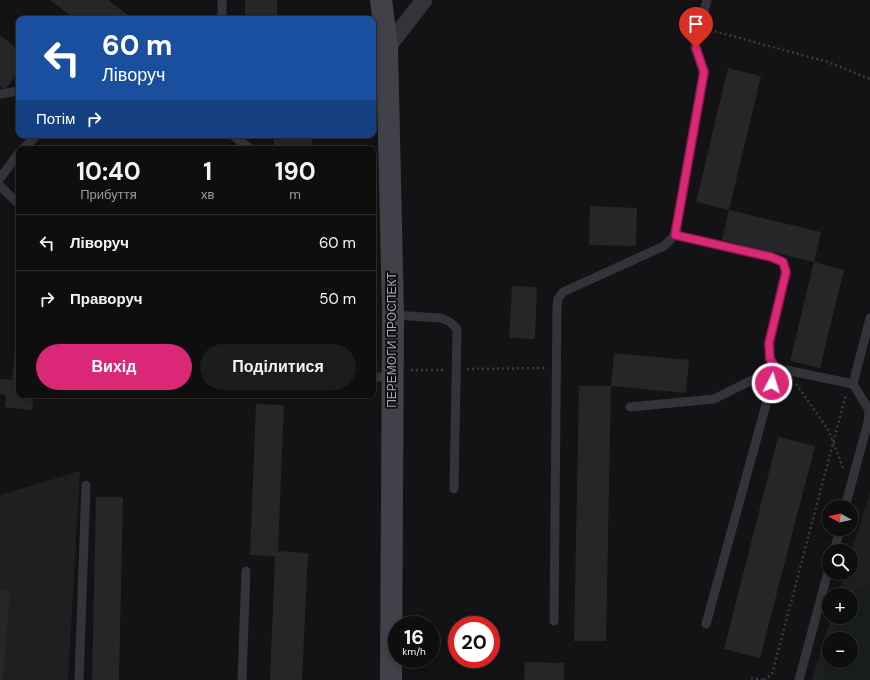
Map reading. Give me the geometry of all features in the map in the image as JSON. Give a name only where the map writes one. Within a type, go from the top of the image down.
[{"type":"street","name":"ПЕРЕМОГИ ПРОСПЕКТ","points":[[381,0],[387,48],[393,315],[386,375],[391,680]]},
{"type":"street","points":[[387,48],[424,0]]},
{"type":"lane","points":[[222,0],[222,16]]},
{"type":"lane","points":[[554,621],[558,299],[563,292],[664,246],[675,235],[704,72],[696,48],[706,0]]},
{"type":"lane","points":[[0,94],[16,91]]},
{"type":"lane","points":[[26,146],[34,138]]},
{"type":"lane","points":[[236,138],[247,146]]},
{"type":"lane","points":[[0,178],[16,157]]},
{"type":"lane","points":[[0,186],[16,201]]},
{"type":"lane","points":[[675,235],[771,257],[783,262],[786,272],[769,343],[770,359],[776,368],[706,624]]},
{"type":"lane","points":[[393,315],[441,318],[450,322],[457,329],[454,489]]},
{"type":"lane","points":[[851,383],[870,322]]},
{"type":"lane","points":[[630,407],[714,399],[776,368],[851,383],[869,410],[868,422],[848,500]]},
{"type":"lane","points":[[79,680],[86,485]]},
{"type":"lane","points":[[242,680],[246,571]]},
{"type":"lane","points":[[799,680],[826,580]]},
{"type":"path","points":[[700,27],[828,62],[870,79]]},
{"type":"path","points":[[386,375],[456,369],[556,368]]},
{"type":"path","points":[[786,370],[829,431],[851,487]]},
{"type":"path","points":[[751,678],[766,680],[772,674],[833,443],[851,383]]},
{"type":"shaded area","points":[[80,471],[68,680],[0,680],[0,495]]},
{"type":"shaded area","points":[[870,492],[870,680],[812,680],[822,647],[822,668],[858,668],[858,632],[826,632],[829,624],[858,624],[858,588],[840,588],[843,580],[858,580],[858,544],[854,544],[856,536],[858,536],[858,531]]},
{"type":"shaded area","points":[[870,585],[870,680],[822,680],[825,668],[858,668],[858,632],[833,632],[834,624],[858,624],[858,588]]},
{"type":"building","points":[[50,0],[108,0],[129,16],[71,16]]},
{"type":"building","points":[[245,0],[277,0],[277,16],[245,16]]},
{"type":"building","points":[[0,35],[16,48],[16,76],[5,90],[0,86]]},
{"type":"building","points":[[728,68],[761,76],[729,210],[696,202]]},
{"type":"building","points":[[274,138],[312,138],[312,146],[274,146]]},
{"type":"building","points":[[590,206],[637,208],[636,246],[589,245]]},
{"type":"building","points":[[729,210],[821,232],[814,262],[722,240]]},
{"type":"building","points":[[814,262],[844,270],[820,368],[790,361]]},
{"type":"building","points":[[512,286],[537,287],[535,339],[509,338]]},
{"type":"building","points":[[16,338],[16,398],[34,398],[32,410],[5,407],[6,395],[0,394],[0,379],[12,380]]},
{"type":"building","points":[[614,353],[689,360],[686,393],[611,386]]},
{"type":"building","points":[[579,386],[611,386],[606,641],[574,641]]},
{"type":"building","points":[[256,404],[284,405],[278,551],[308,553],[302,680],[270,680],[275,556],[250,555]]},
{"type":"building","points":[[778,437],[815,446],[760,658],[724,649]]},
{"type":"building","points":[[96,497],[123,497],[119,680],[92,680]]},
{"type":"building","points":[[0,589],[10,590],[3,680],[0,680]]},
{"type":"building","points":[[525,662],[564,663],[564,680],[524,680]]},
{"type":"route","points":[[696,48],[704,72],[675,235],[771,257],[783,262],[786,272],[769,343],[770,359],[776,368],[772,383]]}]
